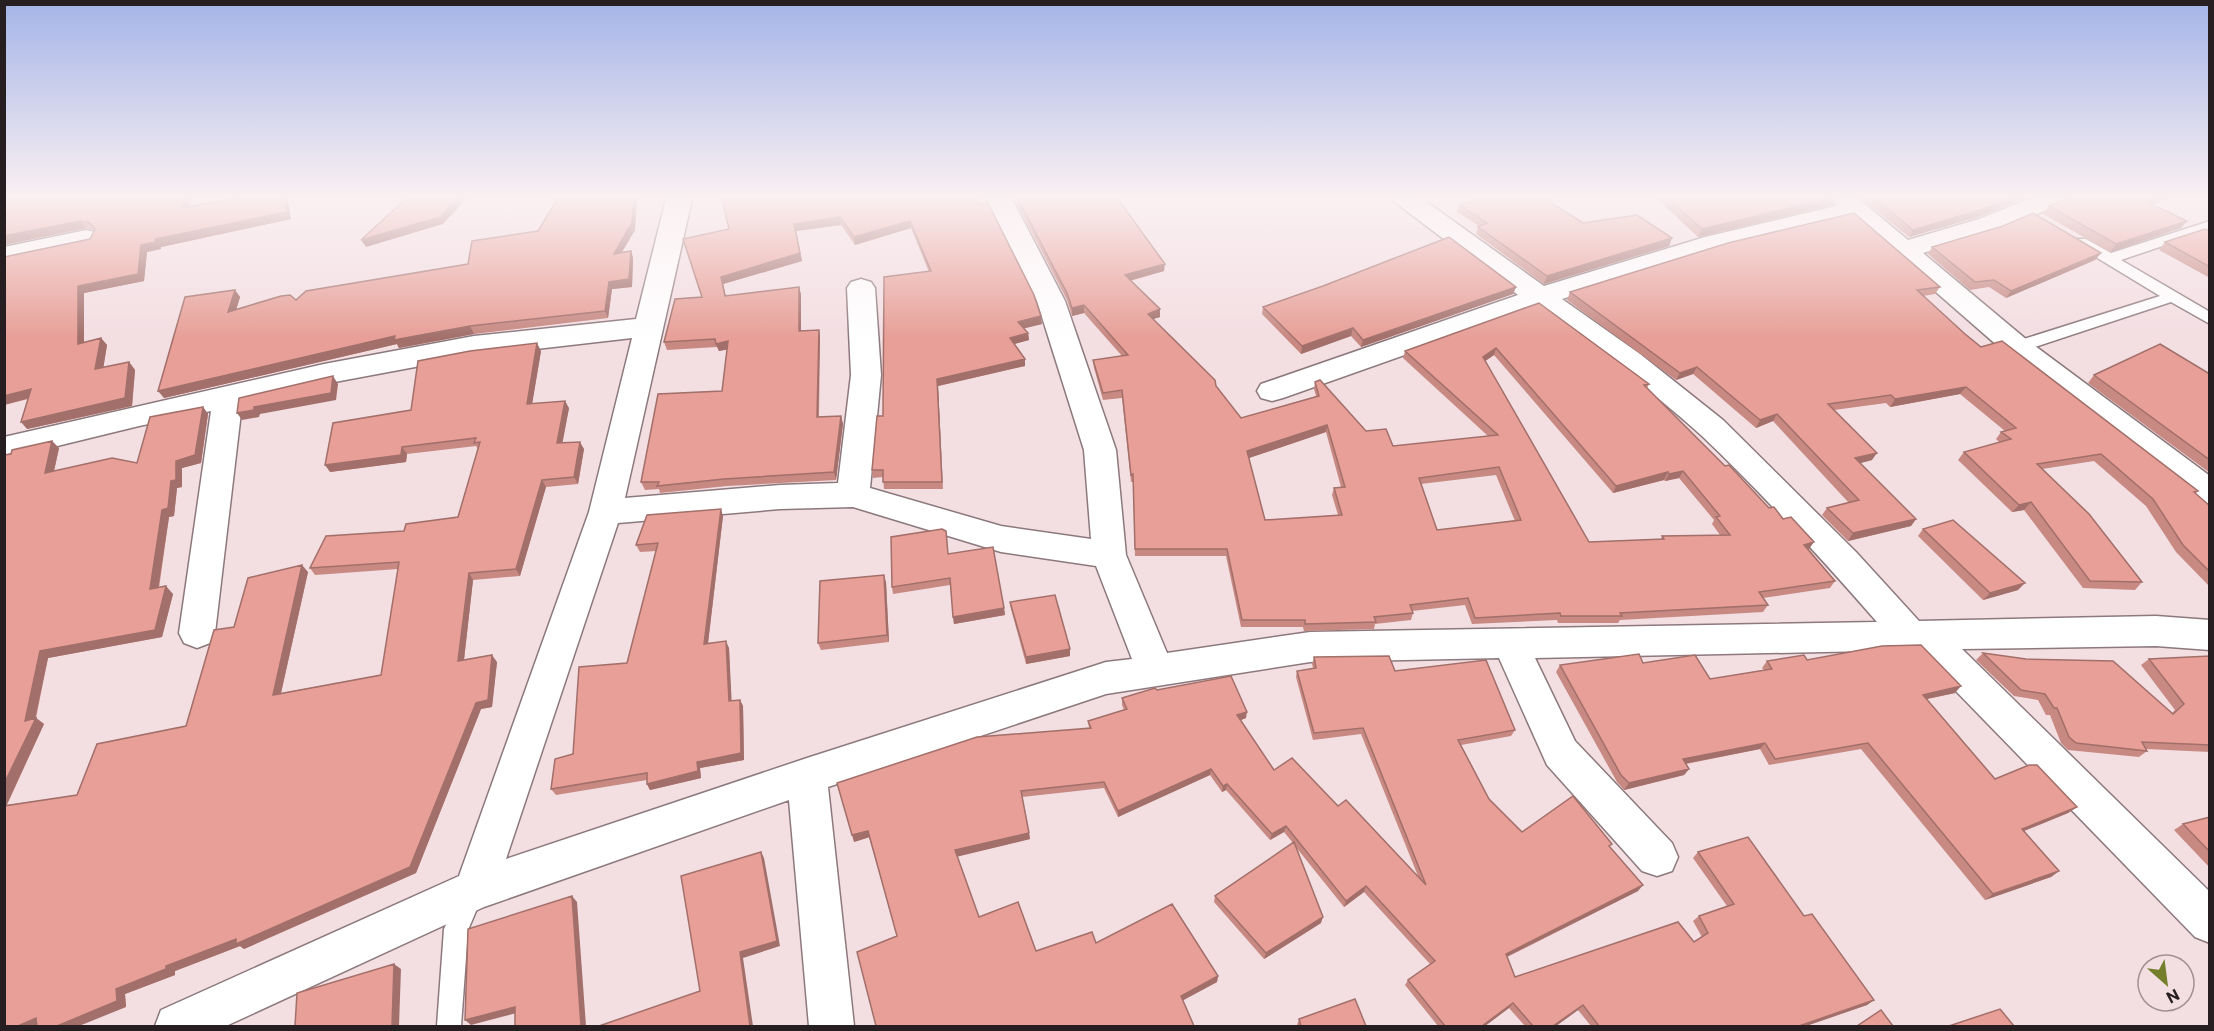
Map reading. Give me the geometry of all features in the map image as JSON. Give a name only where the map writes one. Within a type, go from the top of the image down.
[{"type":"street","points":[[4,255],[54,243]]},
{"type":"street","points":[[475,890],[605,512],[669,243]]},
{"type":"street","points":[[1022,243],[1052,301],[1100,450],[1109,555],[1155,670]]},
{"type":"street","points":[[1466,243],[1630,361],[1712,429],[1917,635],[2210,922]]},
{"type":"street","points":[[1272,391],[1540,298],[1714,243]]},
{"type":"street","points":[[1897,243],[2018,347],[2210,493]]},
{"type":"street","points":[[1905,250],[1928,243]]},
{"type":"street","points":[[854,495],[866,375],[861,288]]},
{"type":"street","points":[[4,448],[324,374],[474,345],[649,327]]},
{"type":"street","points":[[197,633],[228,397]]},
{"type":"street","points":[[605,512],[780,497],[854,495],[1001,539],[1109,555]]},
{"type":"street","points":[[177,1026],[475,890],[807,776],[1106,678],[1310,647],[2156,631],[2210,635]]},
{"type":"street","points":[[1510,643],[1561,753],[1570,766],[1657,857]]},
{"type":"street","points":[[807,776],[832,1026]]},
{"type":"lane","points":[[2082,243],[2210,319]]},
{"type":"lane","points":[[2109,259],[2156,243]]},
{"type":"lane","points":[[2018,347],[2172,297]]},
{"type":"lane","points":[[449,1026],[456,929],[475,890]]},
{"type":"building","points":[[70,243],[150,243],[141,245],[138,274],[78,286],[78,344],[101,338],[95,369],[129,362],[125,398],[21,422],[31,389],[4,396],[4,257]]},
{"type":"building","points":[[472,243],[620,243],[614,254],[631,251],[629,279],[609,282],[605,311],[470,326],[394,340],[395,336],[158,391],[185,297],[235,290],[228,312],[281,296],[290,295],[296,300],[306,291],[468,264]]},
{"type":"building","points":[[684,243],[798,243],[800,253],[721,277],[725,296],[799,287],[799,331],[819,330],[817,417],[841,416],[834,472],[657,486],[659,482],[641,482],[658,394],[722,391],[728,341],[716,344],[715,339],[664,342],[675,299],[702,297]]},
{"type":"building","points":[[919,243],[1008,243],[1034,295],[1041,316],[1018,322],[1028,333],[1010,338],[1025,359],[937,379],[942,482],[883,482],[883,470],[872,470],[877,416],[883,416],[884,277],[931,271]]},
{"type":"building","points":[[1041,243],[1150,243],[1165,264],[1125,275],[1160,309],[1148,314],[1215,380],[1216,386],[1241,418],[1319,396],[1315,382],[1320,380],[1366,431],[1386,429],[1393,446],[1498,435],[1405,351],[1539,303],[1649,384],[1644,385],[1725,466],[1729,465],[1769,508],[1774,507],[1783,519],[1791,517],[1814,542],[1804,545],[1835,581],[1759,592],[1768,605],[1620,613],[1622,616],[1561,616],[1560,613],[1475,618],[1468,598],[1410,605],[1413,613],[1374,617],[1376,622],[1305,624],[1305,620],[1242,620],[1227,549],[1135,549],[1133,474],[1131,475],[1122,390],[1103,393],[1093,360],[1128,355],[1084,305],[1072,308],[1067,293]],"holes":[[[1496,348],[1616,486],[1668,472],[1669,474],[1683,471],[1720,516],[1716,517],[1730,535],[1662,536],[1664,539],[1589,542],[1483,357]],[[1327,425],[1345,487],[1334,488],[1342,515],[1265,520],[1247,451]],[[1499,467],[1521,520],[1437,530],[1419,478]]]},
{"type":"building","points":[[1433,243],[1457,243],[1516,287],[1363,340],[1353,328],[1302,346],[1263,307]]},
{"type":"building","points":[[1501,243],[1655,243],[1547,276]]},
{"type":"building","points":[[1728,243],[1889,243],[1940,287],[1917,290],[1981,347],[2002,341],[2198,491],[2194,492],[2210,506],[2210,572],[2183,545],[2153,499],[2101,454],[2037,464],[2089,514],[2142,582],[2090,581],[2031,502],[2019,505],[1964,452],[2011,439],[2001,432],[2016,428],[1966,387],[1895,399],[1891,395],[1828,404],[1877,453],[1855,458],[1916,519],[1853,533],[1827,508],[1859,500],[1777,414],[1760,420],[1697,367],[1680,373],[1570,292]]},
{"type":"building","points":[[1945,243],[2084,243],[2101,253],[2011,291],[1994,280],[1975,282],[1932,247]]},
{"type":"building","points":[[2167,243],[2210,243],[2210,267]]},
{"type":"building","points":[[537,343],[527,404],[565,401],[557,443],[580,442],[574,477],[542,480],[516,569],[469,573],[458,661],[492,655],[488,700],[476,703],[410,867],[236,944],[236,939],[166,966],[166,969],[116,989],[117,1001],[57,1026],[37,1026],[36,1018],[18,1026],[4,1026],[4,806],[77,795],[97,744],[186,726],[214,630],[234,627],[248,578],[302,565],[273,695],[381,675],[399,562],[310,568],[326,536],[404,531],[406,524],[458,517],[480,442],[474,443],[476,438],[402,447],[401,455],[325,465],[333,423],[411,410],[418,361],[470,351]]},
{"type":"building","points":[[2160,344],[2210,373],[2210,460],[2094,375]]},
{"type":"building","points":[[333,376],[331,393],[254,407],[254,410],[237,413],[239,398]]},
{"type":"building","points":[[203,407],[195,455],[176,461],[176,480],[171,481],[168,508],[162,510],[150,589],[166,586],[155,630],[40,651],[25,721],[36,718],[4,784],[4,455],[11,454],[12,450],[52,441],[45,473],[112,458],[137,463],[150,417]]},
{"type":"building","points":[[721,509],[704,644],[726,641],[729,701],[740,700],[741,753],[697,762],[698,771],[647,784],[647,773],[551,789],[555,759],[573,754],[579,667],[627,663],[658,543],[636,545],[647,515]]},
{"type":"building","points":[[1953,520],[2025,583],[1990,593],[1923,529]]},
{"type":"building","points":[[942,529],[946,531],[948,554],[993,547],[1004,608],[953,617],[950,578],[892,587],[891,537]]},
{"type":"building","points":[[884,575],[887,635],[818,643],[820,581]]},
{"type":"building","points":[[1055,595],[1070,649],[1026,657],[1010,602]]},
{"type":"building","points":[[1921,645],[1961,686],[1923,695],[1995,779],[2029,765],[2037,765],[2077,807],[2022,829],[2059,871],[1993,894],[1868,743],[1775,759],[1765,743],[1683,759],[1689,769],[1629,783],[1621,775],[1560,665],[1639,654],[1643,663],[1695,655],[1710,679],[1772,669],[1767,661],[1804,655],[1807,660],[1882,646]]},
{"type":"building","points":[[1983,653],[2026,659],[2113,661],[2173,714],[2184,704],[2149,659],[2210,656],[2210,745],[2142,742],[2147,751],[2076,743],[2069,737],[2057,708],[2054,708],[2045,694],[2021,690]]},
{"type":"building","points":[[1389,656],[1395,671],[1486,660],[1515,730],[1458,740],[1489,799],[1522,832],[1573,796],[1612,844],[1609,846],[1643,885],[1506,954],[1515,977],[1678,922],[1694,942],[1708,933],[1699,916],[1734,904],[1698,852],[1748,837],[1804,916],[1812,914],[1874,1000],[1799,1026],[1599,1026],[1583,1005],[1553,1026],[1533,1026],[1513,1003],[1482,1026],[1445,1026],[1408,980],[1435,961],[1366,886],[1346,901],[1286,826],[1272,834],[1227,784],[1223,786],[1211,769],[1118,811],[1104,782],[1021,791],[1029,833],[955,850],[979,917],[1018,902],[1036,951],[1092,932],[1096,943],[1172,904],[1218,976],[1181,996],[1194,1026],[876,1026],[857,952],[897,936],[868,831],[852,835],[837,783],[977,737],[1091,728],[1088,721],[1127,709],[1122,698],[1155,688],[1157,690],[1231,676],[1247,712],[1237,715],[1274,770],[1292,758],[1338,806],[1346,800],[1426,885],[1363,728],[1314,733],[1297,671],[1316,668],[1314,657]]},
{"type":"building","points":[[2210,817],[2210,852],[2183,824]]},
{"type":"building","points":[[1294,842],[1323,917],[1266,953],[1215,896]]},
{"type":"building","points":[[761,852],[777,941],[740,952],[750,1026],[599,1026],[700,991],[681,876]]},
{"type":"building","points":[[572,896],[581,1026],[515,1026],[515,1007],[465,1020],[468,929]]},
{"type":"building","points":[[394,964],[392,1026],[295,1026],[297,993]]},
{"type":"building","points":[[1355,999],[1366,1026],[1301,1026],[1299,1019]]},
{"type":"building","points":[[2000,1009],[2014,1026],[1949,1026]]},
{"type":"building","points":[[1881,1010],[1893,1026],[1857,1026]]}]
